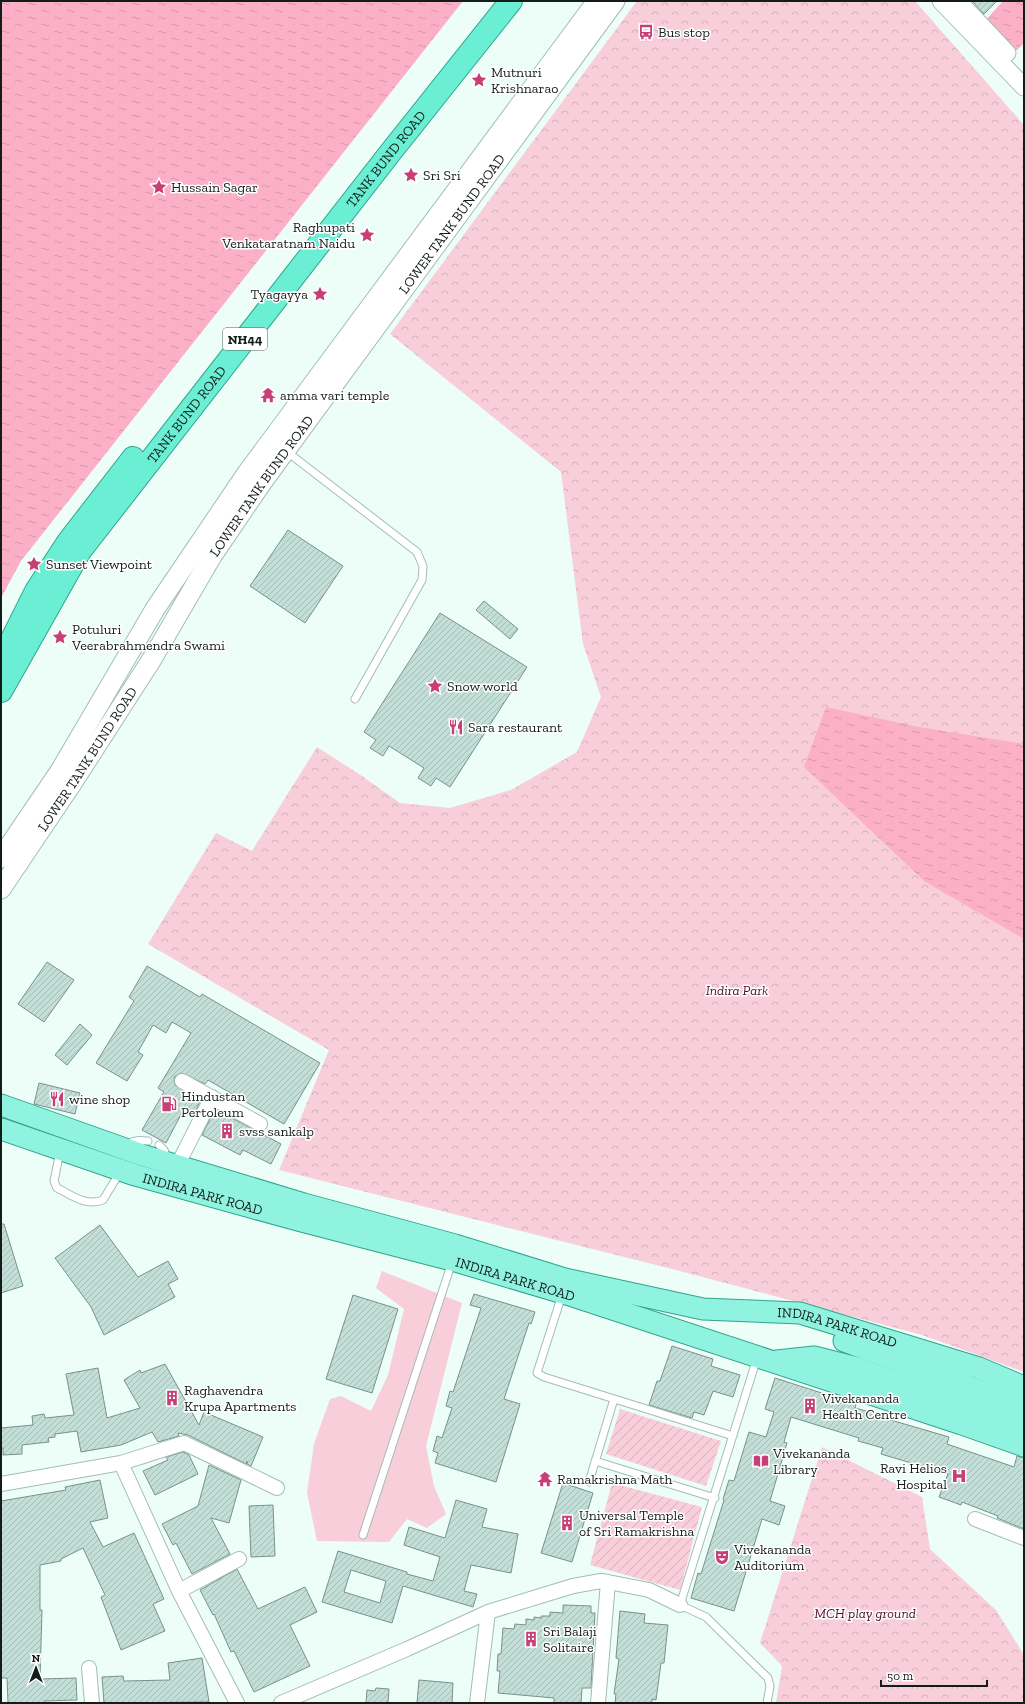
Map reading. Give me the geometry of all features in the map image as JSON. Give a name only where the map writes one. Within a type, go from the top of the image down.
[{"type":"highway","name":"NH44","points":[[1,661],[36,591],[68,542],[104,494],[494,1]]},
{"type":"highway","name":"TANK BUND ROAD","points":[[1,692],[80,551],[390,153],[511,1]]},
{"type":"main road","name":"LOWER TANK BUND ROAD","points":[[1,858],[60,771],[155,610],[247,473],[597,1]]},
{"type":"main road","name":"LOWER TANK BUND ROAD","points":[[1,889],[74,782],[152,659],[212,556],[261,484],[615,1]]},
{"type":"main road","name":"INDIRA PARK ROAD","points":[[1,1105],[174,1165],[304,1204],[454,1253],[564,1286],[763,1360],[962,1424],[1024,1446]]},
{"type":"main road","name":"INDIRA PARK ROAD","points":[[1,1129],[122,1170],[301,1221],[454,1253]]},
{"type":"main road","name":"INDIRA PARK ROAD","points":[[564,1286],[703,1309],[800,1313],[979,1368],[1024,1387]]},
{"type":"main road","points":[[800,1313],[828,1334],[1024,1407]]},
{"type":"main road","points":[[763,1360],[814,1357],[846,1365],[1024,1428]]},
{"type":"street","points":[[941,1],[1024,87]]},
{"type":"street","points":[[958,1],[1024,71]]},
{"type":"street","points":[[182,1080],[260,1124]]},
{"type":"street","points":[[174,1165],[212,1097]]},
{"type":"street","points":[[1,1484],[121,1463],[184,1442],[276,1488]]},
{"type":"street","points":[[121,1463],[180,1591],[237,1703]]},
{"type":"street","points":[[975,1519],[1024,1538]]},
{"type":"street","points":[[180,1591],[239,1559]]},
{"type":"street","points":[[281,1703],[407,1649],[488,1612],[573,1586],[601,1581],[608,1582],[649,1590],[680,1604]]},
{"type":"street","points":[[598,1703],[608,1582]]},
{"type":"street","points":[[477,1703],[488,1612]]},
{"type":"street","points":[[88,1668],[92,1703]]},
{"type":"lane","points":[[286,450],[417,552],[423,566],[422,580],[355,699]]},
{"type":"lane","points":[[122,1148],[139,1140],[148,1141]]},
{"type":"lane","points":[[159,1146],[164,1150],[174,1165]]},
{"type":"lane","points":[[60,1149],[54,1181],[57,1188],[84,1201],[98,1202],[103,1200],[122,1170]]},
{"type":"lane","points":[[363,1535],[454,1253]]},
{"type":"lane","points":[[564,1286],[537,1373],[733,1436]]},
{"type":"lane","points":[[763,1360],[733,1436],[680,1604],[706,1617],[768,1678],[770,1686],[767,1703]]},
{"type":"lane","points":[[589,1482],[614,1399]]},
{"type":"lane","points":[[595,1461],[714,1498]]},
{"type":"green space","name":"Indira Park","points":[[637,1],[915,1],[1024,125],[1024,1372],[922,1335],[676,1270],[279,1170],[329,1050],[148,944],[216,833],[252,851],[317,747],[400,803],[450,808],[511,790],[577,752],[601,697],[583,644],[561,472],[390,334]]},
{"type":"green space","points":[[382,1271],[462,1303],[426,1446],[434,1486],[446,1514],[427,1528],[407,1519],[389,1542],[317,1541],[307,1493],[314,1444],[330,1399],[341,1396],[371,1411],[388,1375],[404,1309],[376,1288]]},
{"type":"green space","points":[[620,1409],[721,1441],[706,1486],[606,1454]]},
{"type":"green space","name":"MCH play ground","points":[[822,1447],[922,1497],[930,1549],[996,1610],[1024,1655],[1024,1703],[776,1703],[782,1666],[760,1643]]},
{"type":"green space","points":[[612,1483],[702,1507],[680,1590],[590,1565]]},
{"type":"water","name":"Hussain Sagar","points":[[1,1],[463,1],[21,561],[1,598]]},
{"type":"water","points":[[1003,1],[1024,1],[1024,43],[1015,52],[983,23]]},
{"type":"water","points":[[826,707],[919,727],[1024,744],[1024,939],[924,881],[804,767]]},
{"type":"building","points":[[972,1],[997,1],[984,14]]},
{"type":"building","points":[[288,530],[343,566],[305,623],[250,586]]},
{"type":"building","points":[[484,601],[518,629],[510,639],[476,610]]},
{"type":"building","points":[[440,613],[527,667],[450,787],[436,778],[431,786],[418,778],[424,768],[389,746],[383,756],[370,748],[376,740],[364,732]]},
{"type":"building","points":[[47,962],[74,980],[44,1022],[18,1004]]},
{"type":"building","points":[[147,966],[200,997],[202,994],[320,1063],[284,1124],[208,1080],[205,1084],[181,1073],[174,1077],[175,1085],[200,1101],[195,1113],[185,1107],[166,1143],[142,1130],[164,1092],[158,1088],[191,1033],[172,1022],[166,1033],[153,1025],[138,1052],[143,1055],[127,1081],[96,1063],[134,1001],[129,997]]},
{"type":"building","points":[[80,1024],[92,1035],[67,1065],[55,1055]]},
{"type":"building","name":"wine shop","points":[[39,1083],[80,1093],[75,1114],[34,1104]]},
{"type":"building","name":"svss sankalp","points":[[215,1109],[281,1144],[271,1164],[243,1150],[240,1155],[202,1135]]},
{"type":"building","points":[[1,1224],[4,1224],[23,1286],[1,1293]]},
{"type":"building","points":[[100,1225],[138,1277],[168,1261],[178,1279],[168,1284],[175,1297],[104,1335],[91,1307],[55,1258]]},
{"type":"building","points":[[474,1294],[535,1312],[531,1324],[529,1323],[504,1399],[520,1404],[496,1482],[435,1463],[438,1453],[433,1451],[437,1436],[442,1438],[452,1408],[446,1406],[450,1391],[453,1392],[481,1308],[470,1305]]},
{"type":"building","points":[[353,1295],[398,1309],[372,1393],[326,1379]]},
{"type":"building","points":[[672,1346],[713,1359],[711,1366],[740,1375],[733,1397],[713,1391],[704,1415],[694,1412],[692,1418],[649,1405],[657,1381],[660,1381]]},
{"type":"building","points":[[165,1364],[199,1425],[204,1412],[263,1437],[251,1466],[247,1464],[247,1461],[246,1464],[188,1435],[178,1433],[179,1436],[158,1442],[152,1432],[121,1445],[81,1452],[77,1431],[55,1434],[55,1437],[48,1438],[49,1442],[22,1445],[22,1454],[3,1455],[3,1448],[1,1448],[1,1428],[33,1425],[32,1416],[44,1414],[45,1418],[74,1415],[66,1374],[98,1368],[107,1418],[140,1408],[124,1380],[140,1370],[141,1373]]},
{"type":"building","points":[[775,1378],[856,1404],[855,1408],[885,1416],[884,1418],[949,1437],[947,1444],[1014,1467],[1017,1456],[1024,1458],[1024,1529],[997,1518],[998,1516],[962,1502],[961,1505],[939,1497],[948,1474],[881,1454],[883,1448],[858,1441],[859,1438],[791,1417],[784,1442],[787,1443],[770,1501],[785,1506],[779,1525],[762,1519],[734,1611],[691,1598],[698,1573],[701,1574],[729,1480],[734,1481],[749,1432],[766,1437],[774,1412],[765,1409]]},
{"type":"building","points":[[183,1452],[189,1455],[198,1474],[155,1495],[143,1471],[168,1460],[166,1457]]},
{"type":"building","points":[[209,1465],[241,1480],[229,1523],[211,1518],[230,1554],[192,1574],[176,1543],[173,1545],[162,1524],[198,1506]]},
{"type":"building","points":[[100,1480],[108,1518],[90,1522],[103,1547],[134,1533],[164,1599],[153,1604],[165,1631],[121,1650],[101,1597],[105,1595],[83,1548],[61,1559],[61,1561],[40,1565],[40,1610],[42,1610],[40,1679],[76,1678],[77,1700],[44,1701],[44,1703],[8,1703],[7,1678],[1,1678],[1,1501],[66,1490],[65,1487]]},
{"type":"building","name":"Universal Temple of Sri Ramakrishna","points":[[563,1483],[593,1493],[572,1562],[541,1553]]},
{"type":"building","points":[[456,1500],[487,1509],[482,1527],[518,1534],[511,1573],[471,1565],[464,1591],[477,1594],[473,1607],[403,1586],[392,1623],[322,1602],[338,1551],[433,1581],[440,1557],[404,1545],[409,1527],[445,1538]],"holes":[[[351,1570],[386,1581],[380,1603],[344,1592]]]},
{"type":"building","points":[[273,1505],[275,1556],[251,1557],[249,1506]]},
{"type":"building","points":[[237,1569],[258,1609],[305,1587],[317,1612],[290,1625],[310,1666],[254,1692],[234,1651],[231,1652],[214,1614],[213,1615],[200,1590]]},
{"type":"building","points":[[563,1605],[591,1606],[591,1613],[595,1613],[591,1688],[582,1688],[581,1703],[554,1703],[554,1698],[498,1693],[500,1671],[497,1671],[498,1654],[501,1654],[503,1628],[514,1629],[515,1624],[526,1625],[526,1619],[534,1620],[534,1617],[541,1618],[541,1616],[550,1616],[550,1612],[563,1613]]},
{"type":"building","points":[[620,1611],[645,1614],[644,1623],[668,1625],[664,1663],[661,1663],[656,1700],[652,1699],[652,1703],[615,1703],[616,1694],[614,1694],[619,1659],[616,1658]]},
{"type":"building","points":[[202,1658],[209,1702],[104,1703],[102,1677],[123,1676],[124,1681],[170,1680],[168,1663]]},
{"type":"building","points":[[419,1680],[453,1683],[452,1703],[417,1703]]},
{"type":"building","points":[[376,1688],[389,1689],[388,1703],[366,1703],[367,1690],[375,1691]]},
{"type":"place","name":"Bus stop","points":[[646,32]]},
{"type":"place","name":"Mutnuri Krishnarao","points":[[479,80]]},
{"type":"place","name":"Sri Sri","points":[[411,175]]},
{"type":"place","name":"Hussain Sagar","points":[[159,187]]},
{"type":"place","name":"Raghupati Venkataratnam Naidu","points":[[367,235]]},
{"type":"place","name":"Tyagayya","points":[[320,294]]},
{"type":"place","name":"amma vari temple","points":[[268,395]]},
{"type":"place","name":"Sunset Viewpoint","points":[[34,564]]},
{"type":"place","name":"Potuluri Veerabrahmendra Swami","points":[[60,637]]},
{"type":"place","name":"Snow world","points":[[435,686]]},
{"type":"place","name":"Sara restaurant","points":[[456,727]]},
{"type":"place","name":"wine shop","points":[[57,1099]]},
{"type":"place","name":"Hindustan Pertoleum","points":[[169,1104]]},
{"type":"place","name":"svss sankalp","points":[[227,1131]]},
{"type":"place","name":"Raghavendra Krupa Apartments","points":[[172,1398]]},
{"type":"place","name":"Vivekananda Health Centre","points":[[810,1406]]},
{"type":"place","name":"Vivekananda Library","points":[[761,1461]]},
{"type":"place","name":"Ravi Helios Hospital","points":[[959,1476]]},
{"type":"place","name":"Ramakrishna Math","points":[[545,1479]]},
{"type":"place","name":"Universal Temple of Sri Ramakrishna","points":[[567,1523]]},
{"type":"place","name":"Vivekananda Auditorium","points":[[722,1557]]},
{"type":"place","name":"Sri Balaji Solitaire","points":[[531,1639]]}]
